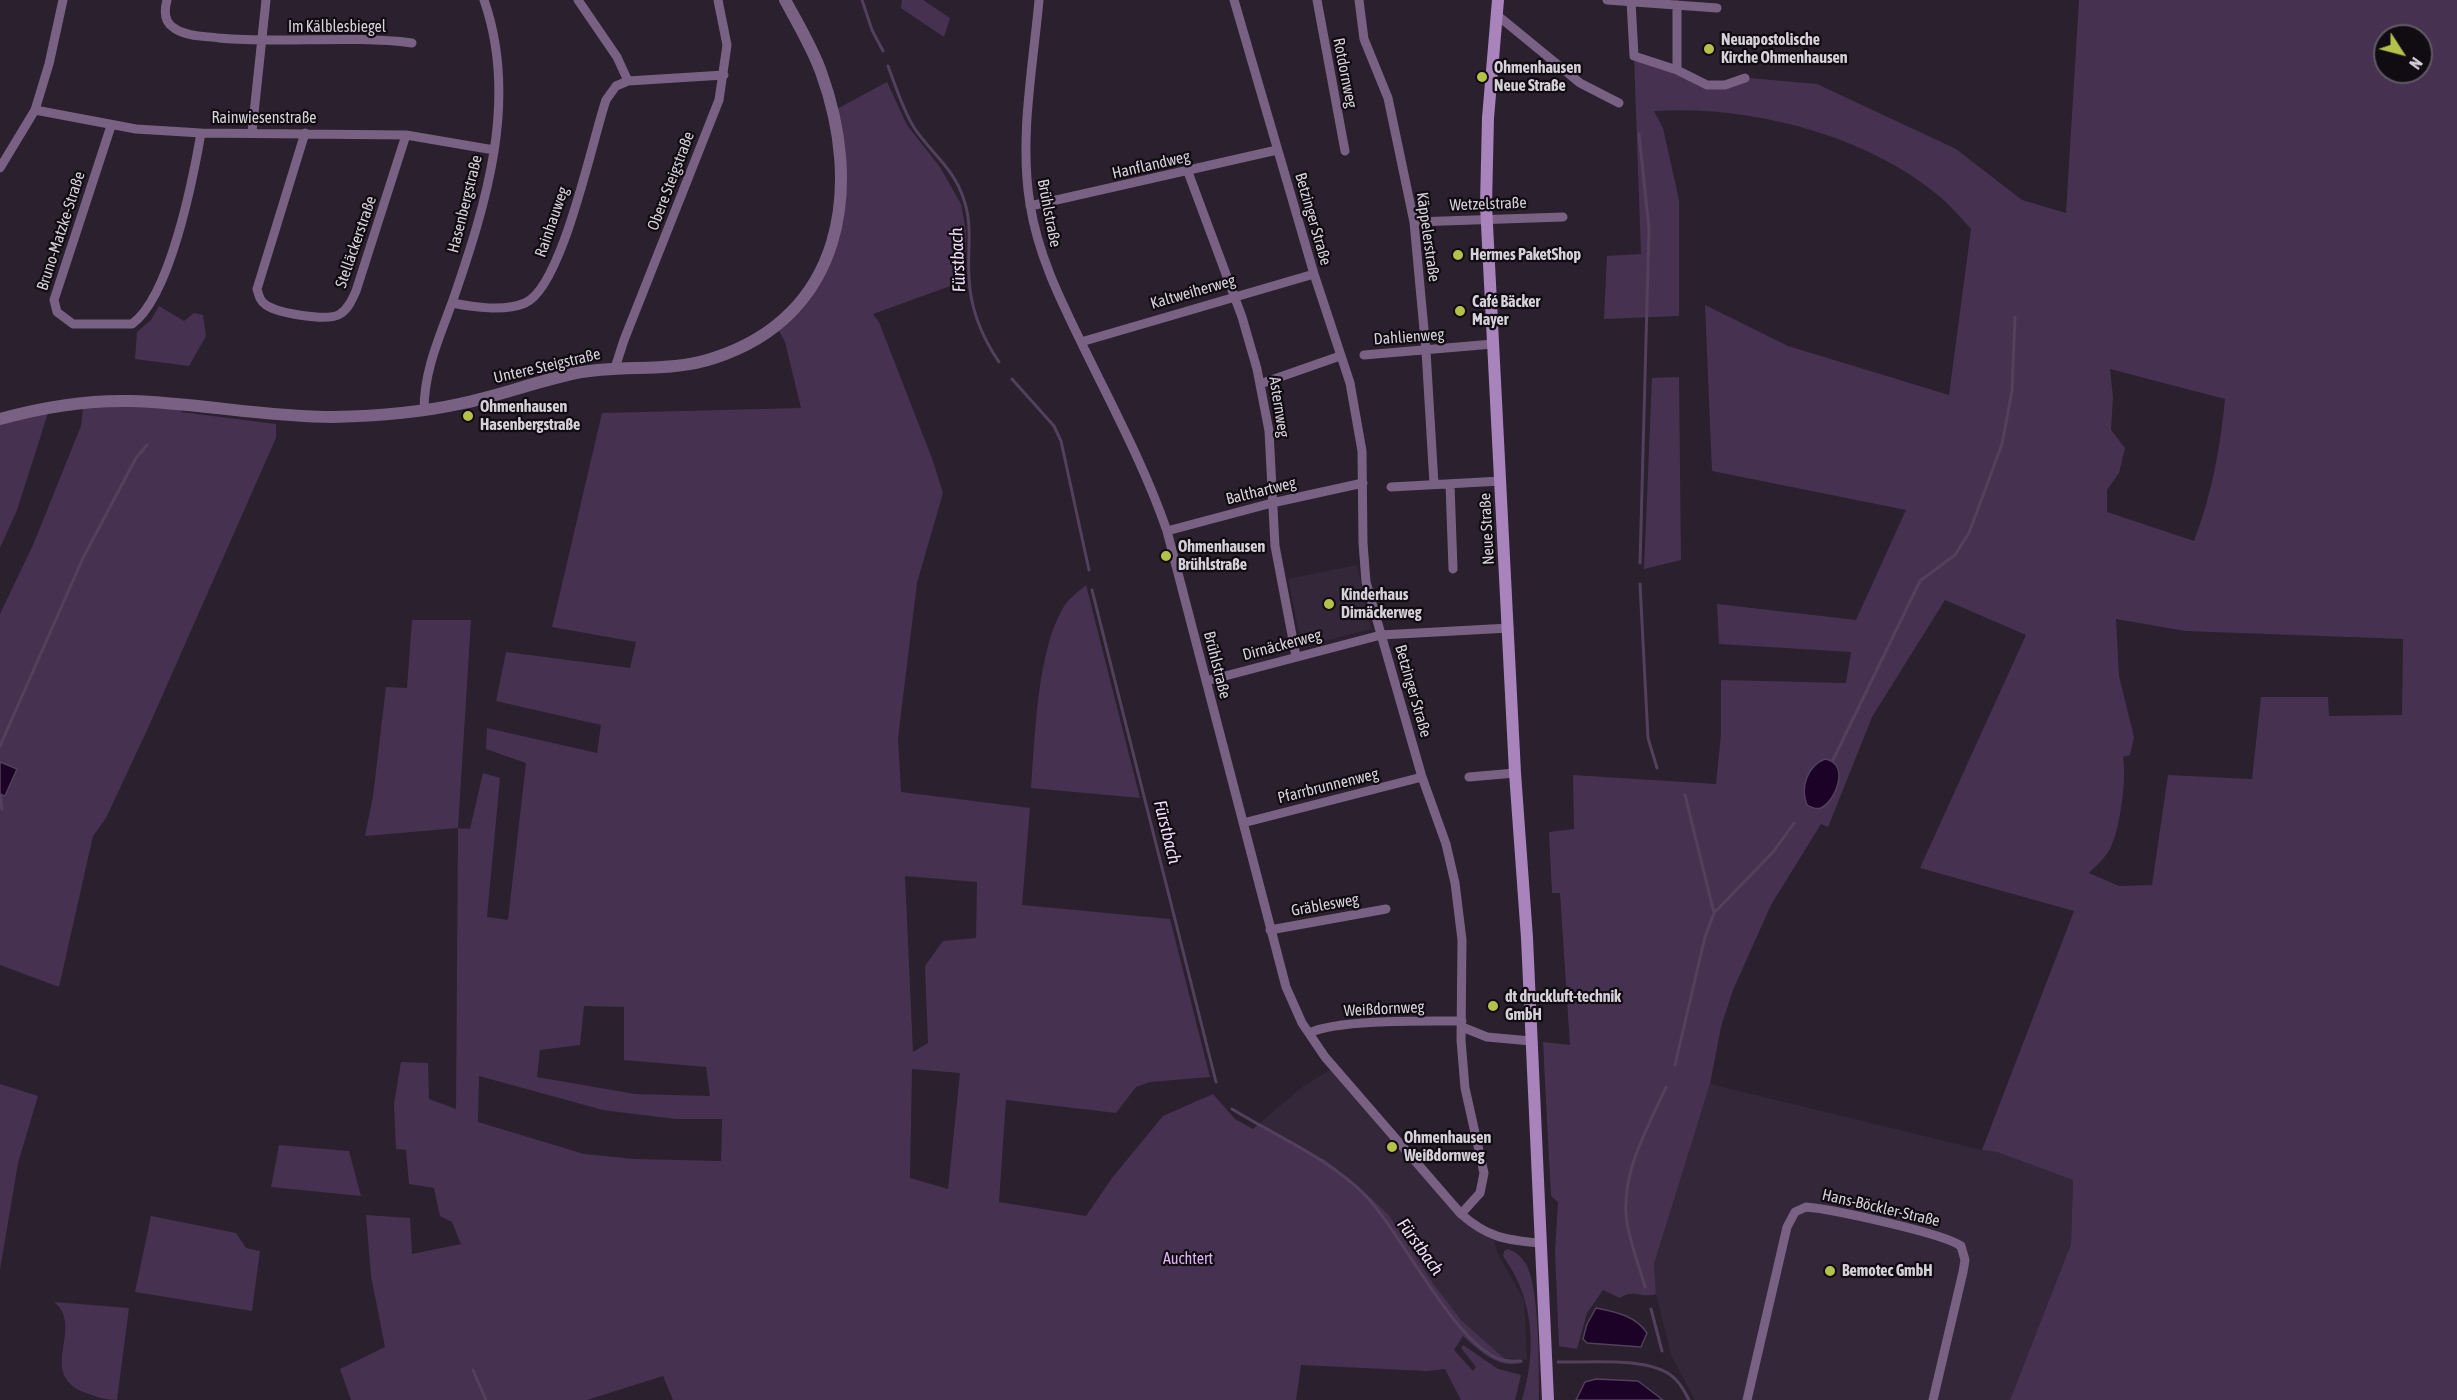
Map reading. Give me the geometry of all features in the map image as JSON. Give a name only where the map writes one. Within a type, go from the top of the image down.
[{"type":"main road","name":"Neue Straße","points":[[1498,0],[1486,150],[1486,217],[1531,1041],[1548,1400]]},
{"type":"street","points":[[0,168],[35,110],[49,64],[63,0]]},
{"type":"street","points":[[167,0],[165,14],[168,24],[177,30],[193,35],[262,42]]},
{"type":"street","name":"Im Kälblesbiegel","points":[[252,132],[266,0]]},
{"type":"street","name":"Hasenbergstraße","points":[[424,410],[425,385],[431,361],[476,232],[494,150],[499,99],[497,52],[484,0]]},
{"type":"street","points":[[578,0],[617,57],[628,81],[724,75]]},
{"type":"street","name":"Obere Steigstraße","points":[[615,368],[719,100],[724,75],[726,32],[718,0]]},
{"type":"street","name":"Untere Steigstraße","points":[[0,419],[50,407],[108,402],[163,404],[308,416],[380,415],[424,410],[482,399],[575,374],[615,368],[698,363],[738,349],[768,331],[792,311],[826,263],[841,210],[842,174],[839,142],[820,70],[785,0]]},
{"type":"street","name":"Brühlstraße","points":[[1039,0],[1027,143],[1030,206],[1044,261],[1148,480],[1167,531],[1286,987],[1309,1033],[1333,1068],[1461,1214],[1483,1232],[1494,1237],[1539,1244]]},
{"type":"street","name":"Betzinger Straße","points":[[1234,0],[1359,423],[1365,573],[1422,777],[1443,837],[1458,903],[1462,957],[1465,1088],[1484,1182],[1475,1200],[1461,1214]]},
{"type":"street","name":"Rotdornweg","points":[[1317,0],[1345,151]]},
{"type":"street","name":"Käppelerstraße","points":[[1359,0],[1364,39],[1388,98],[1414,222],[1426,351],[1434,484]]},
{"type":"street","points":[[1607,0],[1673,3],[1717,9]]},
{"type":"street","points":[[1631,2],[1634,56],[1677,70],[1707,85],[1725,85],[1745,78]]},
{"type":"street","points":[[1673,3],[1677,70]]},
{"type":"street","points":[[1497,15],[1581,83],[1619,104]]},
{"type":"street","name":"Im Kälblesbiegel","points":[[262,42],[411,43]]},
{"type":"street","name":"Rainhauweg","points":[[452,303],[507,307],[527,303],[536,297],[548,278],[564,241],[606,100],[616,86],[628,81]]},
{"type":"street","name":"Rainwiesenstraße","points":[[35,110],[111,126],[201,133],[406,135],[494,150]]},
{"type":"street","name":"Bruno-Matzke-Straße","points":[[111,126],[54,300],[57,312],[73,324],[132,324],[148,308],[173,248],[201,133]]},
{"type":"street","name":"Stelläckerstraße","points":[[305,133],[257,289],[260,299],[267,306],[323,318],[339,315],[351,302],[356,291],[406,135]]},
{"type":"street","name":"Hanflandweg","points":[[1030,206],[1277,150]]},
{"type":"street","name":"Asternweg","points":[[1188,172],[1248,333],[1260,384],[1269,431],[1272,503],[1281,585],[1296,656]]},
{"type":"street","name":"Wetzelstraße","points":[[1414,222],[1486,217],[1563,217]]},
{"type":"street","name":"Kaltweiherweg","points":[[1081,342],[1314,274]]},
{"type":"street","name":"Dahlienweg","points":[[1364,355],[1493,344]]},
{"type":"street","points":[[1260,384],[1340,356]]},
{"type":"street","points":[[1391,487],[1501,481]]},
{"type":"street","name":"Balthartweg","points":[[1167,531],[1272,503],[1363,483]]},
{"type":"street","points":[[1450,484],[1453,569]]},
{"type":"street","name":"Dirnäckerweg","points":[[1206,681],[1381,635],[1509,628]]},
{"type":"street","points":[[1469,777],[1515,773]]},
{"type":"street","name":"Pfarrbrunnenweg","points":[[1243,823],[1422,777]]},
{"type":"street","name":"Gräblesweg","points":[[1270,930],[1386,909]]},
{"type":"street","name":"Weißdornweg","points":[[1309,1033],[1334,1026],[1462,1024],[1488,1036],[1531,1041]]},
{"type":"street","name":"Hans-Böckler-Straße","points":[[1747,1400],[1787,1227],[1795,1212],[1806,1207],[1829,1210],[1928,1234],[1950,1240],[1961,1246],[1965,1260],[1963,1272],[1933,1400]]},
{"type":"shaded area","name":"Kinderhaus Dirnäckerweg","points":[[1357,565],[1371,629],[1302,647],[1288,579]]},
{"type":"shaded area","points":[[1825,759],[1833,762],[1837,767],[1838,782],[1827,804],[1821,808],[1815,808],[1807,805],[1805,785],[1810,772]]},
{"type":"shaded area","points":[[0,762],[17,769],[5,796],[0,794]]},
{"type":"shaded area","points":[[1333,1068],[1445,1198],[1493,1237],[1497,1252],[1524,1300],[1527,1360],[1504,1358],[1462,1321],[1435,1286],[1388,1214],[1358,1186],[1325,1160],[1260,1123],[1301,1088]]},
{"type":"shaded area","points":[[1710,1084],[1997,1152],[2073,1180],[2071,1244],[2010,1400],[1695,1400],[1671,1355],[1656,1294],[1654,1264]]},
{"type":"shaded area","points":[[1596,1308],[1624,1315],[1637,1322],[1647,1333],[1641,1347],[1587,1343],[1583,1339],[1587,1324]]},
{"type":"shaded area","points":[[1596,1379],[1638,1381],[1663,1400],[1576,1400],[1585,1382]]},
{"type":"green space","points":[[902,0],[923,0],[950,18],[944,37],[901,8]]},
{"type":"green space","points":[[2079,0],[2457,0],[2457,1400],[2010,1400],[2071,1244],[2073,1180],[1997,1152],[1982,1150],[2074,911],[1920,868],[2026,635],[1945,600],[1872,717],[1828,827],[1821,824],[1771,905],[1733,990],[1721,1027],[1710,1084],[1654,1264],[1656,1294],[1629,1294],[1620,1298],[1603,1290],[1587,1313],[1577,1349],[1559,1346],[1555,1252],[1558,1202],[1551,1196],[1543,1042],[1570,1045],[1560,893],[1552,893],[1549,832],[1574,829],[1573,775],[1716,784],[1721,734],[1721,680],[1846,683],[1851,652],[1719,644],[1717,604],[1856,620],[1906,510],[1712,471],[1705,305],[1788,346],[1949,395],[1971,229],[1943,200],[1909,174],[1841,140],[1804,128],[1728,113],[1690,110],[1654,111],[1663,128],[1679,200],[1679,316],[1604,319],[1607,256],[1641,254],[1634,56],[1707,85],[1749,78],[1817,84],[1956,149],[2022,200],[2066,213]],"holes":[[[2110,369],[2225,399],[2214,471],[2206,506],[2194,541],[2107,512],[2107,490],[2119,473],[2125,448],[2111,430],[2113,397]],[[2116,619],[2185,631],[2403,639],[2402,715],[2329,716],[2328,697],[2261,697],[2252,779],[2168,775],[2152,885],[2119,886],[2089,873],[2106,856],[2114,840],[2120,817],[2123,790],[2123,757],[2130,755],[2134,737],[2119,676]]]},
{"type":"green space","name":"Auchtert","points":[[887,82],[907,125],[940,167],[961,204],[966,231],[964,281],[873,314],[879,322],[933,461],[943,493],[917,583],[898,738],[901,792],[1030,808],[1022,905],[1170,919],[1210,1077],[1150,1082],[1136,1087],[1116,1113],[1006,1100],[999,1202],[1086,1216],[1112,1178],[1163,1116],[1213,1094],[1235,1119],[1253,1129],[1260,1123],[1325,1160],[1388,1214],[1435,1286],[1462,1321],[1504,1358],[1524,1362],[1507,1364],[1499,1362],[1483,1353],[1463,1336],[1454,1350],[1473,1371],[1476,1367],[1461,1348],[1463,1345],[1498,1369],[1521,1375],[1515,1400],[1461,1400],[1445,1369],[1427,1371],[1301,1365],[1296,1400],[673,1400],[663,1376],[587,1400],[351,1400],[340,1369],[385,1347],[371,1276],[366,1215],[410,1218],[412,1254],[461,1244],[452,1222],[440,1216],[434,1188],[409,1184],[406,1150],[396,1149],[394,1104],[401,1062],[428,1063],[429,1099],[456,1109],[458,828],[470,829],[483,773],[500,778],[487,917],[508,920],[526,763],[486,749],[487,728],[597,753],[601,725],[496,701],[506,652],[630,668],[636,642],[552,627],[602,413],[801,408],[785,342],[779,331],[802,307],[820,282],[832,257],[840,229],[844,201],[844,172],[835,110]],"holes":[[[905,876],[977,882],[976,938],[943,941],[925,966],[928,1043],[913,1052]],[[584,1006],[624,1007],[624,1060],[706,1067],[710,1096],[635,1094],[537,1077],[540,1050],[580,1045]],[[912,1069],[960,1073],[948,1189],[910,1178]],[[479,1076],[603,1110],[675,1119],[722,1119],[721,1161],[635,1159],[584,1154],[478,1122]]]},
{"type":"green space","points":[[159,306],[184,321],[194,313],[203,315],[206,336],[189,366],[135,359],[137,332],[151,320]]},
{"type":"green space","points":[[1679,377],[1681,560],[1644,569],[1652,378]]},
{"type":"green space","points":[[84,402],[184,405],[181,412],[276,424],[276,438],[148,728],[106,818],[93,836],[59,987],[0,965],[0,614],[33,545],[81,426]]},
{"type":"green space","points":[[50,407],[17,510],[0,548],[0,419]]},
{"type":"green space","points":[[1086,585],[1140,798],[1031,788],[1039,695],[1048,648],[1054,626],[1063,608]]},
{"type":"green space","points":[[412,620],[471,620],[458,828],[365,836],[373,796],[386,687],[407,688]]},
{"type":"green space","points":[[0,1084],[38,1096],[18,1163],[0,1270]]},
{"type":"green space","points":[[279,1145],[349,1151],[361,1196],[271,1187]]},
{"type":"green space","points":[[151,1216],[236,1233],[246,1248],[260,1251],[252,1311],[135,1292]]},
{"type":"green space","points":[[1508,1249],[1522,1259],[1531,1276],[1538,1330],[1539,1400],[1522,1400],[1530,1362],[1530,1325],[1521,1290],[1503,1256],[1504,1251]]},
{"type":"green space","points":[[54,1302],[129,1308],[117,1400],[86,1393],[71,1385],[64,1374],[62,1363],[65,1325],[62,1313]]},
{"type":"waterway","name":"Fürstbach","points":[[862,0],[872,30],[883,51]]},
{"type":"waterway","name":"Fürstbach","points":[[888,66],[911,122],[949,170],[960,189],[967,210],[969,277],[974,310],[982,332],[999,362]]},
{"type":"waterway","points":[[1639,134],[1649,229],[1640,563]]},
{"type":"waterway","points":[[1833,760],[1920,581],[1955,555],[1969,533],[2002,444],[2012,391],[2015,317]]},
{"type":"waterway","name":"Fürstbach","points":[[1012,379],[1054,426],[1061,441],[1089,570]]},
{"type":"waterway","points":[[0,746],[83,558],[136,458],[147,445]]},
{"type":"waterway","points":[[1640,584],[1648,738],[1657,768]]},
{"type":"waterway","name":"Fürstbach","points":[[1092,590],[1216,1082]]},
{"type":"waterway","points":[[0,795],[2,809]]},
{"type":"waterway","points":[[1685,795],[1714,913]]},
{"type":"waterway","points":[[1675,1065],[1705,937],[1714,913],[1774,851],[1794,823]]},
{"type":"waterway","points":[[1645,1287],[1629,1233],[1626,1198],[1628,1181],[1638,1149],[1666,1087]]},
{"type":"waterway","name":"Fürstbach","points":[[1232,1109],[1319,1159],[1352,1183],[1380,1213],[1429,1286],[1466,1333],[1484,1350],[1502,1360],[1521,1361]]},
{"type":"waterway","points":[[1651,1309],[1662,1351]]},
{"type":"waterway","name":"Fürstbach","points":[[1558,1362],[1618,1362],[1649,1366],[1662,1370],[1676,1379],[1689,1400]]},
{"type":"waterway","points":[[473,1370],[486,1400]]},
{"type":"place","name":"Neuapostolische Kirche Ohmenhausen","points":[[1709,49]]},
{"type":"place","name":"Ohmenhausen Neue Straße","points":[[1482,77]]},
{"type":"place","name":"Hermes PaketShop","points":[[1458,255]]},
{"type":"place","name":"Café Bäcker Mayer","points":[[1460,311]]},
{"type":"place","name":"Ohmenhausen Hasenbergstraße","points":[[468,416]]},
{"type":"place","name":"Ohmenhausen Brühlstraße","points":[[1166,556]]},
{"type":"place","name":"Kinderhaus Dirnäckerweg","points":[[1329,604]]},
{"type":"place","name":"dt druckluft-technik GmbH","points":[[1493,1006]]},
{"type":"place","name":"Ohmenhausen Weißdornweg","points":[[1392,1147]]},
{"type":"place","name":"Bemotec GmbH","points":[[1830,1271]]}]
